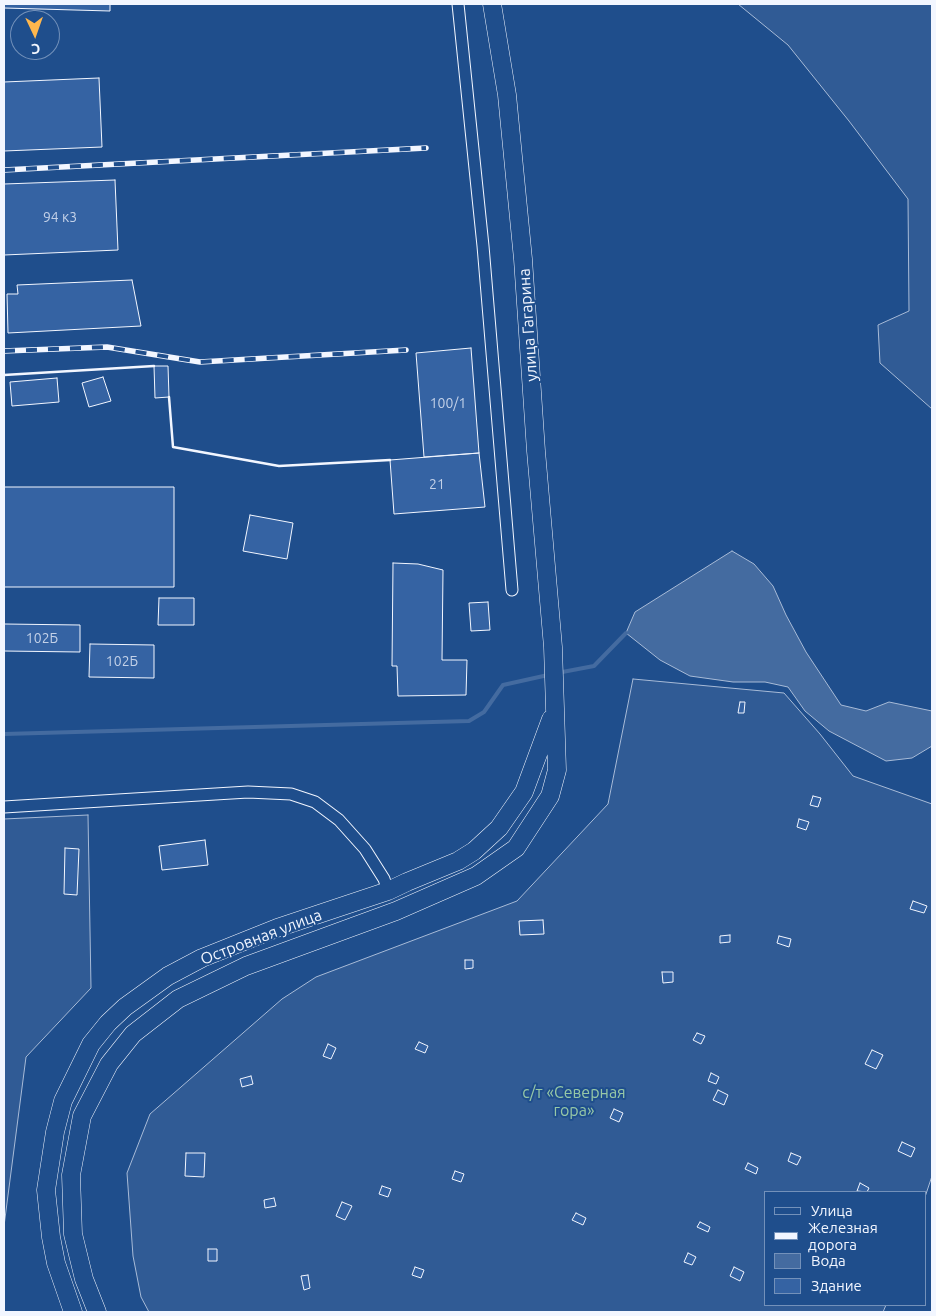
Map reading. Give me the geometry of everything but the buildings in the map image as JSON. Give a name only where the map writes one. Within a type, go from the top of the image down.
[{"type":"main road","name":"улица Гагарина","points":[[492,4],[507,95],[524,259],[536,451],[554,647],[554,712]]},
{"type":"main road","name":"Островная улица","points":[[97,1312],[84,1280],[73,1234],[71,1175],[82,1116],[109,1064],[133,1034],[178,999],[246,966],[396,912],[476,876],[516,848],[550,796],[557,770],[554,712]]},
{"type":"main road","name":"Островная улица","points":[[73,1312],[56,1263],[46,1190],[55,1132],[63,1101],[91,1044],[108,1023],[125,1007],[168,976],[202,958],[277,928],[388,891],[458,861],[474,850],[499,828],[524,792],[554,712]]},
{"type":"street","points":[[458,4],[483,246],[512,590]]},
{"type":"street","points":[[4,807],[248,792],[291,794],[315,802],[339,820],[365,849],[384,879],[388,891]]},
{"type":"shaded area","points":[[738,4],[932,4],[932,409],[880,363],[878,325],[909,311],[908,199],[788,45]]},
{"type":"shaded area","name":"с/т «Северная гора»","points":[[633,679],[784,693],[853,776],[932,804],[932,1176],[926,1194],[926,1191],[764,1191],[764,1306],[886,1306],[883,1312],[149,1312],[141,1297],[133,1256],[127,1173],[150,1114],[282,999],[316,977],[517,901],[608,804]]},
{"type":"shaded area","points":[[88,815],[91,988],[26,1057],[4,1226],[4,819]]},
{"type":"water","points":[[732,551],[754,564],[773,586],[806,652],[841,705],[866,711],[889,702],[932,711],[932,746],[912,758],[886,761],[829,731],[805,711],[788,687],[765,682],[733,682],[690,676],[660,660],[626,633],[635,612]]},
{"type":"waterway","points":[[557,673],[594,666],[626,633]]},
{"type":"waterway","points":[[4,734],[469,721],[484,712],[503,685],[548,675]]},
{"type":"railway","points":[[4,170],[426,148]]},
{"type":"railway","points":[[4,351],[107,347],[200,362],[406,350]]},
{"type":"wall","points":[[4,375],[154,366]]},
{"type":"wall","points":[[169,397],[173,447],[279,466],[390,460]]}]
